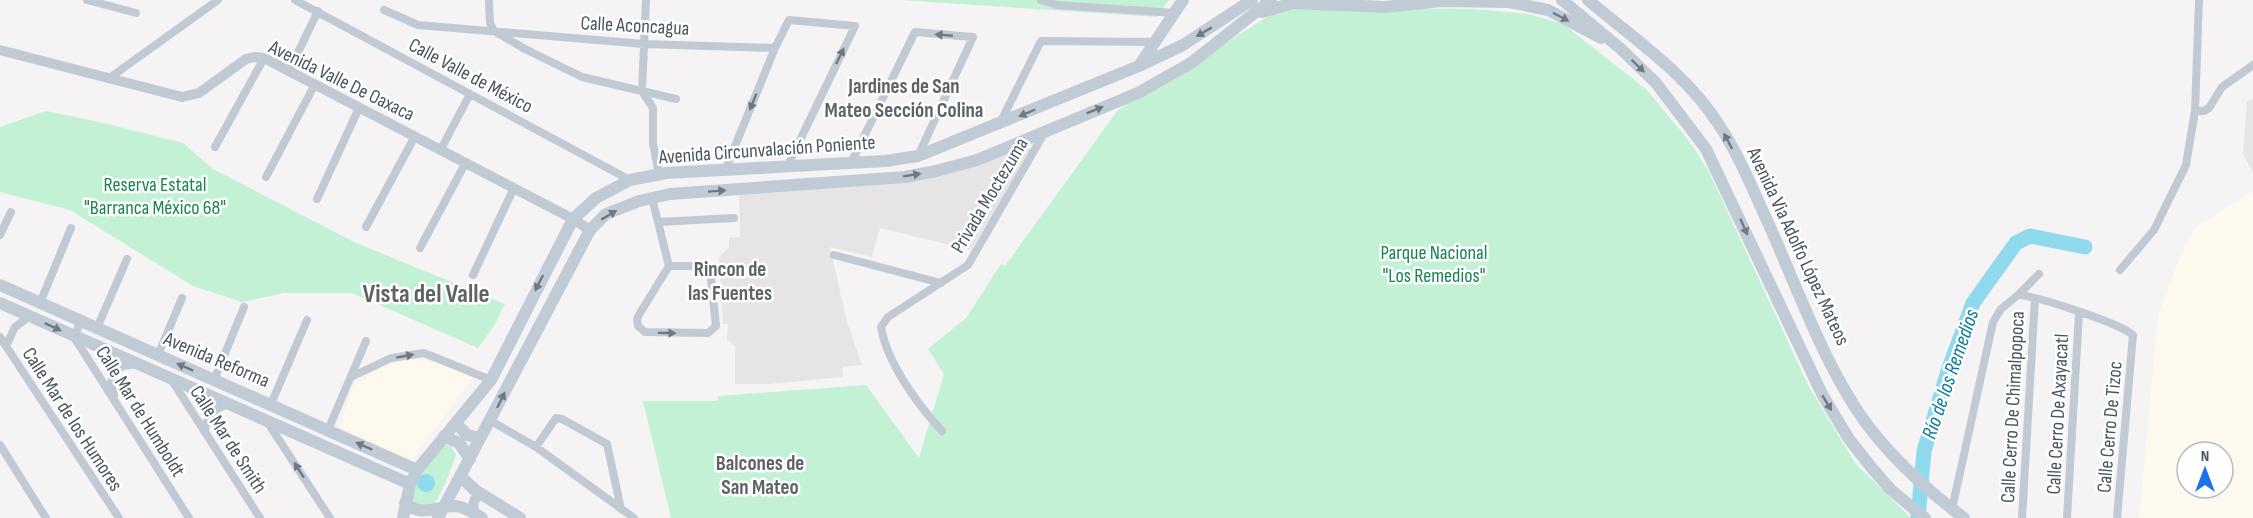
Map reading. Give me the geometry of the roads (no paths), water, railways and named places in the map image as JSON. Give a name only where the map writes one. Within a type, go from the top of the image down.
[{"type":"main road","points":[[1139,66],[1183,0]]},
{"type":"main road","name":"Avenida Circunvalación Poniente","points":[[403,518],[410,484],[417,470],[491,380],[573,219],[596,198],[630,180],[662,173],[851,163],[918,156],[1139,66],[1183,45],[1252,0]]},
{"type":"main road","name":"Avenida Circunvalación Poniente","points":[[441,513],[570,266],[590,230],[606,214],[670,194],[905,177],[976,160],[1138,93],[1191,63],[1271,0]]},
{"type":"main road","points":[[1562,0],[1621,49],[1656,83],[1706,149],[1726,187],[1775,298],[1823,396],[1849,440],[1890,489],[1924,518]]},
{"type":"main road","name":"Avenida Via Adolfo López Mateos","points":[[1588,0],[1671,70],[1703,103],[1720,126],[1747,178],[1835,372],[1868,425],[1904,468],[1932,494],[1964,518]]},
{"type":"main road","points":[[1255,14],[1293,3],[1385,7],[1441,1],[1509,2],[1548,10],[1621,49]]},
{"type":"main road","points":[[681,171],[678,176],[678,185],[684,193]]},
{"type":"main road","points":[[662,173],[671,183],[670,194]]},
{"type":"main road","points":[[553,256],[570,266]]},
{"type":"main road","name":"Avenida Reforma","points":[[0,285],[266,401],[417,470]]},
{"type":"main road","points":[[1775,298],[1785,293],[1793,295],[1816,331]]},
{"type":"main road","name":"Avenida Reforma","points":[[0,303],[410,484]]},
{"type":"main road","points":[[456,423],[467,435],[480,438]]},
{"type":"main road","points":[[444,436],[459,443],[470,459]]},
{"type":"main road","points":[[460,476],[470,486],[520,518]]},
{"type":"main road","points":[[405,503],[410,509],[423,513],[441,513],[464,508],[479,516]]},
{"type":"street","points":[[87,0],[136,13]]},
{"type":"street","points":[[108,79],[218,0]]},
{"type":"street","name":"Calle Valle de México","points":[[295,0],[630,180]]},
{"type":"street","points":[[489,0],[490,23],[494,32],[582,77],[676,99]]},
{"type":"street","points":[[646,0],[642,91],[653,108],[653,144],[662,173]]},
{"type":"street","points":[[1041,0],[1057,5],[1175,13]]},
{"type":"street","points":[[2120,270],[2154,230],[2183,173],[2188,157],[2194,111],[2199,0]]},
{"type":"street","name":"Calle Aconcagua","points":[[384,10],[418,25],[644,44],[775,48]]},
{"type":"street","points":[[289,71],[318,11]]},
{"type":"street","points":[[726,168],[775,48],[789,20],[855,26],[788,165]]},
{"type":"street","points":[[851,163],[915,32],[973,37],[918,156]]},
{"type":"street","points":[[998,125],[1041,41],[1154,42]]},
{"type":"street","name":"Avenida Valle De Oaxaca","points":[[0,50],[172,96],[191,96],[199,93],[246,59],[264,58],[466,162],[590,230]]},
{"type":"street","points":[[215,147],[264,58]]},
{"type":"street","points":[[2194,111],[2209,108],[2222,87],[2252,66]]},
{"type":"street","points":[[266,177],[315,84]]},
{"type":"street","points":[[441,149],[470,94]]},
{"type":"street","points":[[317,199],[359,108]]},
{"type":"street","name":"Privada Moctezuma","points":[[942,431],[918,405],[884,343],[881,327],[888,317],[968,265],[1046,130]]},
{"type":"street","points":[[366,227],[416,136]]},
{"type":"street","points":[[420,248],[466,162]]},
{"type":"street","points":[[473,275],[514,188]]},
{"type":"street","points":[[652,198],[669,266],[640,313],[637,319],[638,326],[645,332],[708,333],[713,330],[716,326],[710,269],[707,266],[669,266]]},
{"type":"street","points":[[0,235],[11,212]]},
{"type":"street","points":[[658,222],[734,218]]},
{"type":"street","points":[[40,303],[71,228]]},
{"type":"street","points":[[834,255],[941,284]]},
{"type":"street","points":[[97,328],[127,259]]},
{"type":"street","points":[[1952,509],[1993,322],[2001,309],[2039,274]]},
{"type":"street","points":[[2018,295],[2079,312]]},
{"type":"street","points":[[158,355],[182,298]]},
{"type":"street","name":"Calle Cerro De Chimalpopoca","points":[[2022,518],[2035,298]]},
{"type":"street","points":[[214,380],[244,307]]},
{"type":"street","name":"Calle Cerro De Tizoc","points":[[2079,312],[2125,330],[2133,335],[2134,339],[2117,518]]},
{"type":"street","name":"Calle Cerro De Axayacatl","points":[[2067,518],[2079,312]]},
{"type":"street","points":[[6,346],[15,327],[30,316]]},
{"type":"street","points":[[246,412],[266,401],[307,320]]},
{"type":"street","name":"Calle Mar de Humboldt","points":[[81,321],[74,337],[189,518]]},
{"type":"street","name":"Calle Mar de los Humores","points":[[0,337],[119,518]]},
{"type":"street","points":[[328,430],[366,341]]},
{"type":"street","points":[[351,377],[391,358],[423,353],[491,380]]},
{"type":"street","points":[[115,401],[111,384],[113,373],[123,366],[137,364]]},
{"type":"street","name":"Calle Mar de Smith","points":[[171,379],[260,518]]},
{"type":"street","points":[[205,431],[205,424],[214,410],[228,404]]},
{"type":"street","points":[[536,447],[556,418],[562,419],[607,444],[621,509]]},
{"type":"street","points":[[268,421],[330,518]]},
{"type":"street","points":[[491,421],[536,447],[634,518]]},
{"type":"street","points":[[0,445],[46,518]]},
{"type":"street","points":[[380,470],[386,465],[388,457]]},
{"type":"street","points":[[479,516],[473,508],[475,499],[482,494]]},
{"type":"water","points":[[426,474],[432,477],[435,483],[432,489],[426,492],[420,489],[417,483],[420,477]]},
{"type":"waterway","name":"Río de los Remedios","points":[[1918,518],[1924,451],[1949,368],[1973,303],[2016,243],[2030,236],[2085,247]]},
{"type":"district","name":"Jardines de San Mateo Sección Colina","points":[[904,98]]},
{"type":"district","name":"Rincon de las Fuentes","points":[[730,281]]},
{"type":"district","name":"Vista del Valle","points":[[426,293]]},
{"type":"district","name":"Balcones de San Mateo","points":[[760,475]]},
{"type":"park label","name":"Reserva Estatal \"Barranca México 68\"","points":[[155,196]]},
{"type":"park label","name":"Parque Nacional \"Los Remedios\"","points":[[1434,264]]}]
